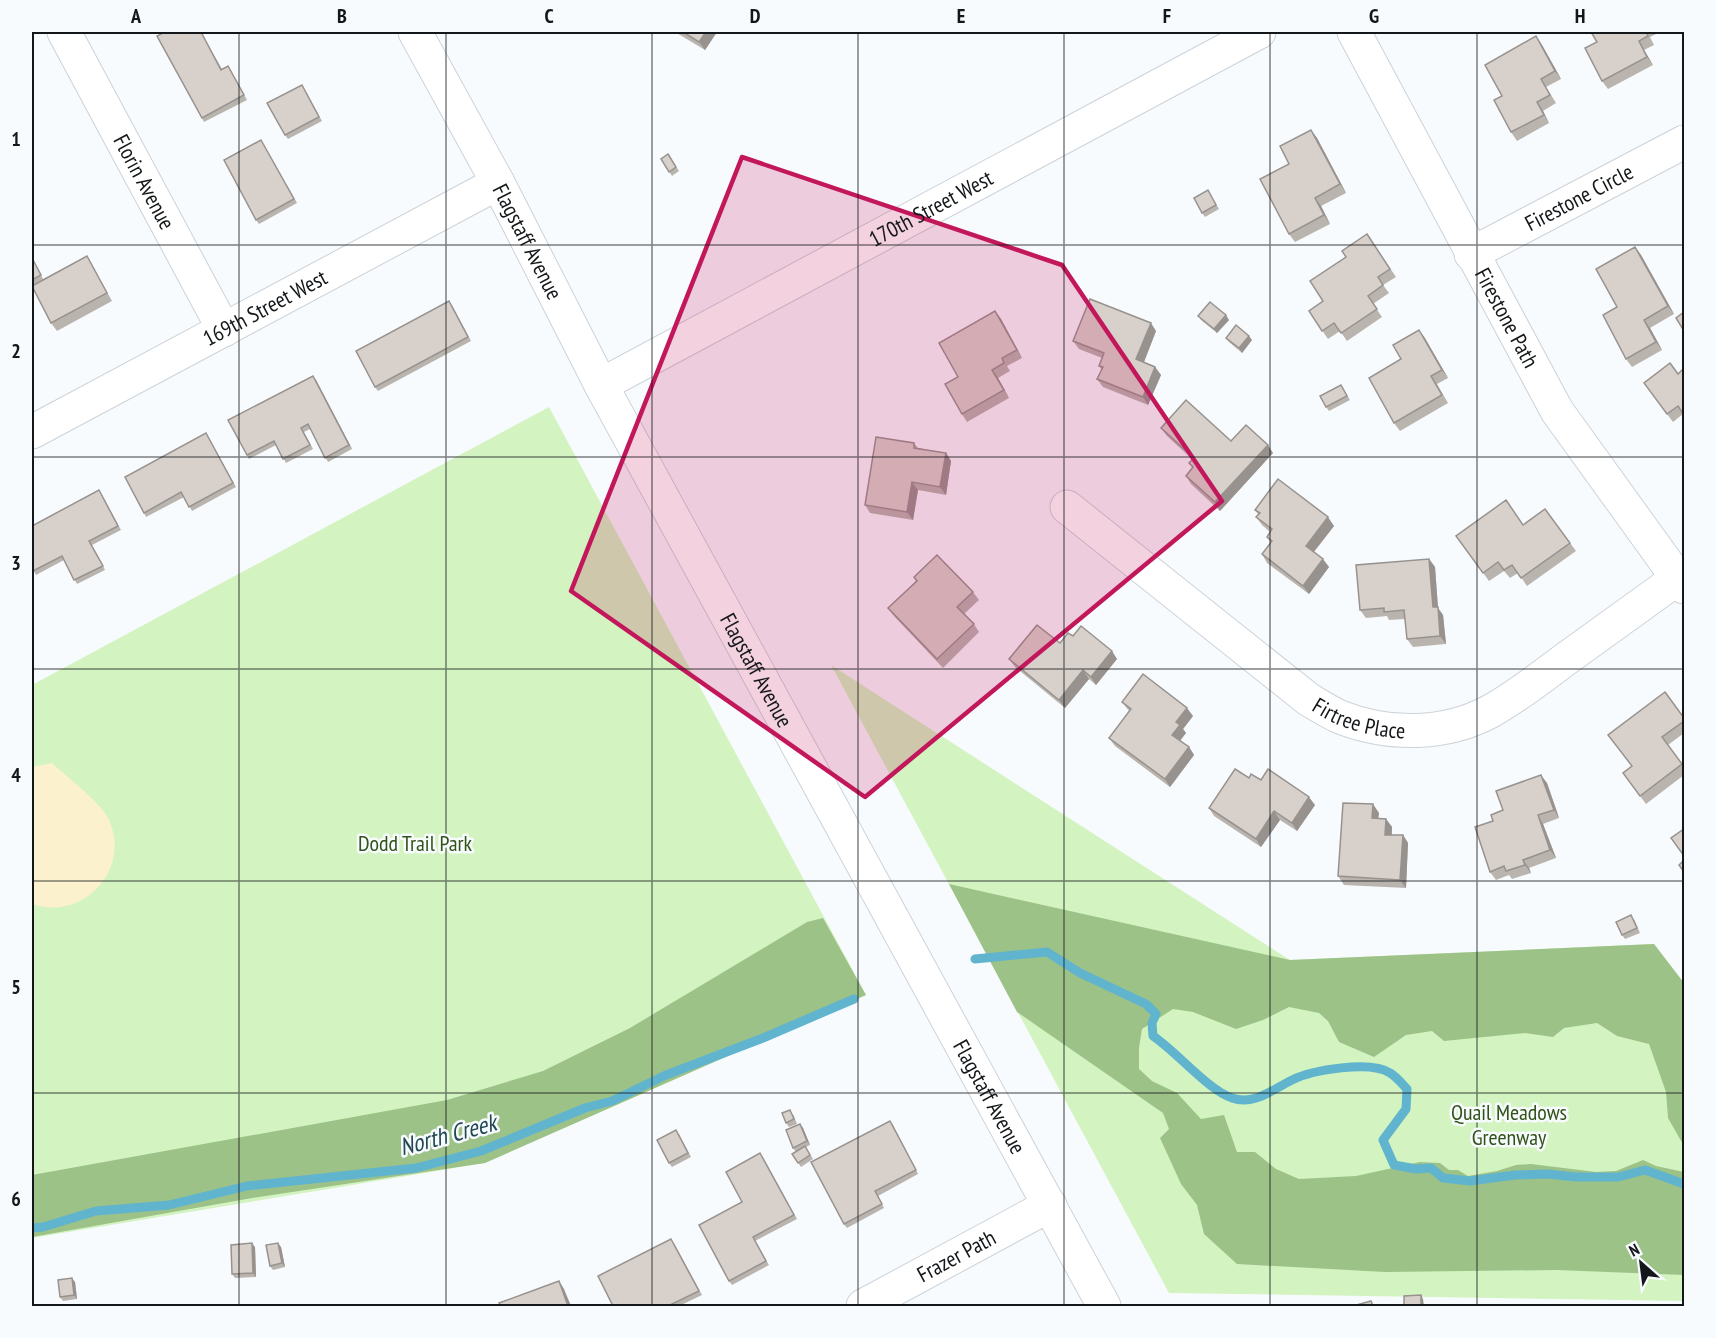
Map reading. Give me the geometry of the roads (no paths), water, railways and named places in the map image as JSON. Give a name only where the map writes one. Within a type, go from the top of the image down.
[{"type":"street","name":"Florin Avenue","points":[[64,32],[224,330]]},
{"type":"street","name":"Flagstaff Avenue","points":[[415,32],[498,183],[602,385],[1104,1306]]},
{"type":"street","name":"170th Street West","points":[[602,385],[1259,32]]},
{"type":"street","name":"Firestone Path","points":[[1354,32],[1557,411],[1681,582]]},
{"type":"street","name":"Firestone Circle","points":[[1471,254],[1684,142]]},
{"type":"street","name":"169th Street West","points":[[32,432],[498,183]]},
{"type":"street","name":"Firtree Place","points":[[1067,507],[1308,699],[1338,716],[1367,726],[1397,730],[1429,731],[1458,725],[1489,712],[1681,582]]},
{"type":"street","name":"Frazer Path","points":[[863,1306],[1050,1205]]},
{"type":"waterway","name":"North Creek","points":[[975,959],[1047,952],[1080,973],[1146,1004],[1156,1014],[1152,1023],[1153,1036],[1213,1087],[1232,1098],[1240,1100],[1256,1098],[1301,1076],[1327,1070],[1369,1067],[1390,1073],[1407,1089],[1406,1109],[1383,1140],[1394,1165],[1416,1169],[1431,1168],[1443,1178],[1470,1181],[1515,1175],[1547,1174],[1618,1177],[1645,1170],[1684,1184]]},
{"type":"waterway","name":"North Creek","points":[[32,1228],[43,1227],[96,1211],[169,1205],[247,1186],[416,1168],[481,1151],[585,1108],[612,1101],[666,1075],[763,1038],[854,999]]},
{"type":"park label","name":"Dodd Trail Park","points":[[415,843]]},
{"type":"park label","name":"Quail Meadows Greenway","points":[[1509,1124]]}]
